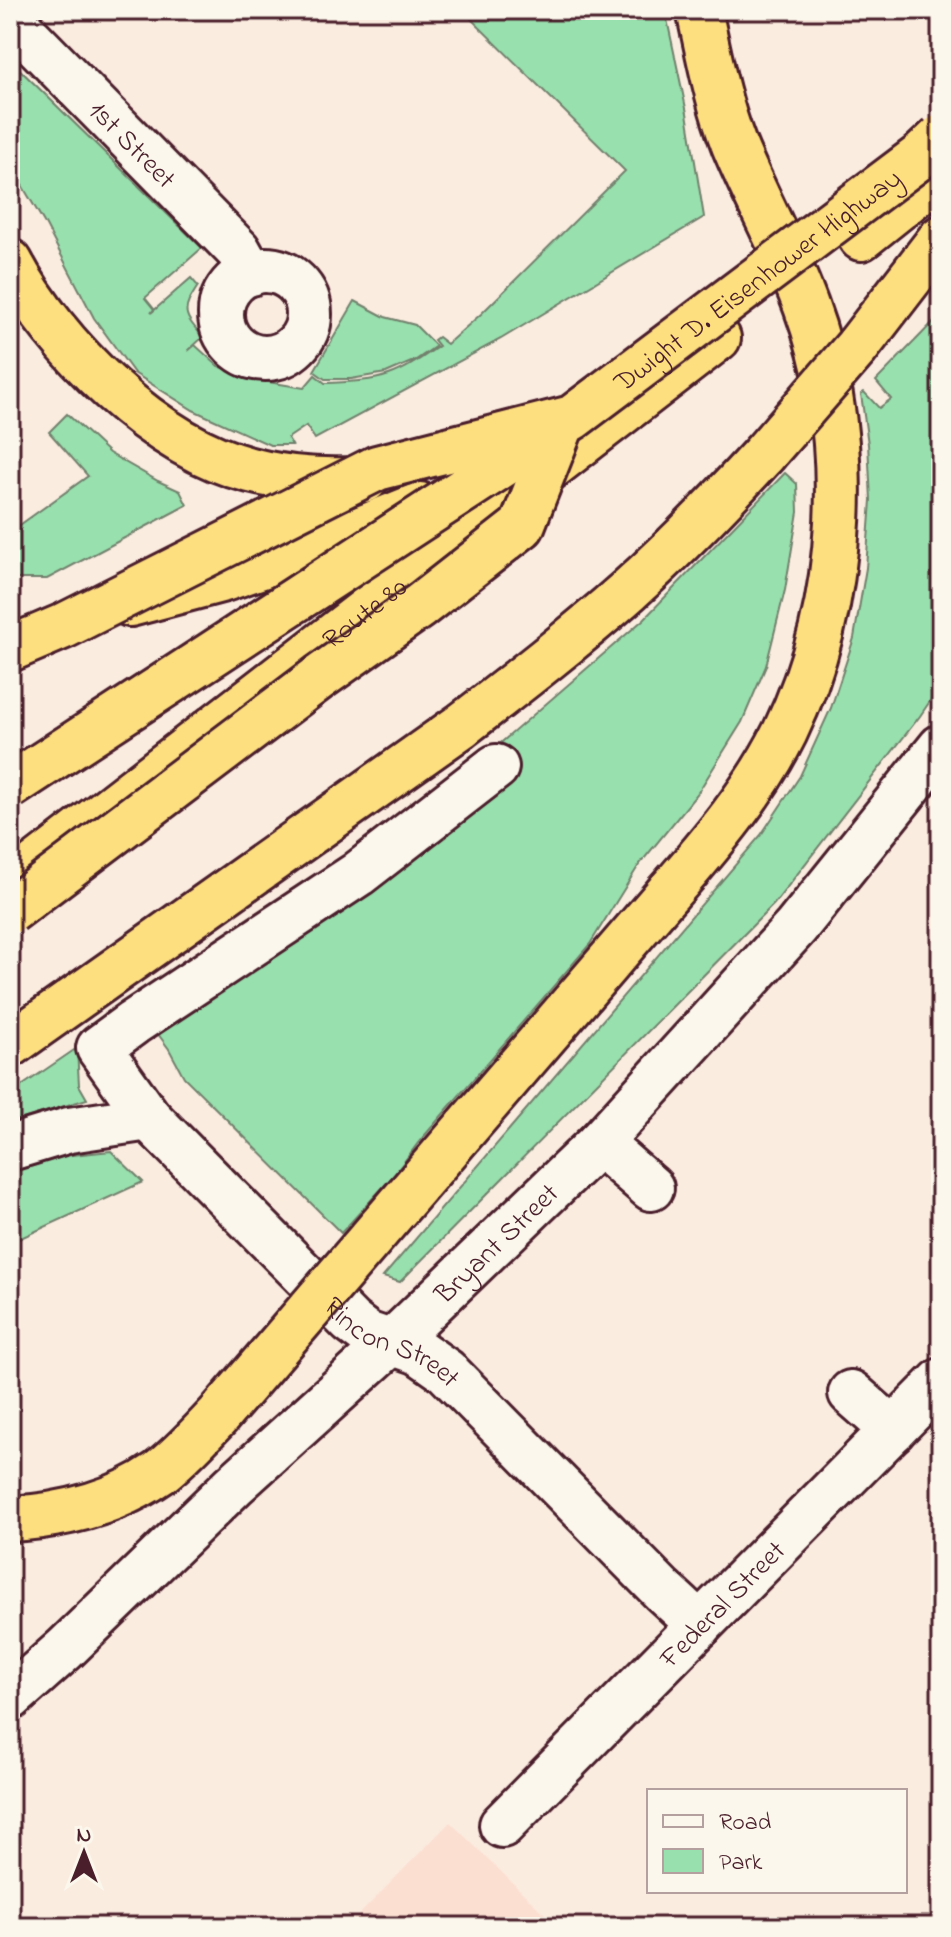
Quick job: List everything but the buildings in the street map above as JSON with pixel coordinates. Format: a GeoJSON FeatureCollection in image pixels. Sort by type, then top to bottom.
{"type":"FeatureCollection","features":[{"type":"Feature","properties":{"kind":"highway"},"geometry":{"type":"LineString","coordinates":[[10,1519],[75,1510],[117,1496],[157,1474],[190,1446],[706,849],[760,774],[791,719],[817,644],[833,560],[838,505],[833,407],[823,360],[806,306],[720,104],[699,10]]}},
{"type":"Feature","properties":{"kind":"highway","name":"Dwight D. Eisenhower Highway"},"geometry":{"type":"LineString","coordinates":[[566,423],[922,155],[941,137]]}},
{"type":"Feature","properties":{"kind":"highway","name":"Dwight D. Eisenhower Highway"},"geometry":{"type":"LineString","coordinates":[[718,338],[861,238],[941,174]]}},
{"type":"Feature","properties":{"kind":"highway"},"geometry":{"type":"LineString","coordinates":[[10,1045],[410,762],[526,676],[631,588],[764,454],[857,347],[941,238]]}},
{"type":"Feature","properties":{"kind":"highway"},"geometry":{"type":"LineString","coordinates":[[10,262],[48,319],[97,375],[166,431],[203,453],[248,470],[321,481],[368,480],[411,473],[505,443],[614,395],[718,338]]}},
{"type":"Feature","properties":{"kind":"highway"},"geometry":{"type":"LineString","coordinates":[[10,630],[136,603],[224,579],[410,511],[569,429],[648,384],[718,338]]}},
{"type":"Feature","properties":{"kind":"highway","name":"Route 80"},"geometry":{"type":"LineString","coordinates":[[11,890],[718,338]]}},
{"type":"Feature","properties":{"kind":"highway"},"geometry":{"type":"LineString","coordinates":[[10,649],[64,626],[377,468],[566,423]]}},
{"type":"Feature","properties":{"kind":"highway"},"geometry":{"type":"LineString","coordinates":[[11,890],[420,606],[522,526],[566,423]]}},
{"type":"Feature","properties":{"kind":"highway","name":"Route 80"},"geometry":{"type":"LineString","coordinates":[[10,786],[566,423]]}},
{"type":"Feature","properties":{"kind":"street","name":"1st Street"},"geometry":{"type":"LineString","coordinates":[[10,18],[224,235],[238,250],[251,273]]}},
{"type":"Feature","properties":{"kind":"street","name":"Bryant Street"},"geometry":{"type":"LineString","coordinates":[[10,1698],[256,1465],[391,1343],[599,1143],[796,927],[941,747]]}},
{"type":"Feature","properties":{"kind":"street","name":"Rincon Street"},"geometry":{"type":"LineString","coordinates":[[496,767],[358,874],[99,1048],[149,1118],[351,1322],[367,1334],[419,1352],[446,1371],[700,1625]]}},
{"type":"Feature","properties":{"kind":"street"},"geometry":{"type":"LineString","coordinates":[[10,1148],[69,1130],[149,1118]]}},
{"type":"Feature","properties":{"kind":"street"},"geometry":{"type":"LineString","coordinates":[[599,1143],[651,1188]]}},
{"type":"Feature","properties":{"kind":"street","name":"Federal Street"},"geometry":{"type":"LineString","coordinates":[[502,1825],[941,1381]]}},
{"type":"Feature","properties":{"kind":"street"},"geometry":{"type":"LineString","coordinates":[[851,1393],[893,1430]]}},
{"type":"Feature","properties":{"kind":"shaded area"},"geometry":{"type":"Polygon","coordinates":[[[450,1822],[558,1927],[347,1927],[450,1822]]]}},
{"type":"Feature","properties":{"kind":"green space"},"geometry":{"type":"Polygon","coordinates":[[[462,10],[665,10],[687,113],[704,217],[501,339],[315,439],[306,426],[288,438],[292,445],[270,445],[193,410],[134,373],[94,318],[10,165],[10,60],[202,248],[145,298],[154,309],[151,313],[191,278],[198,286],[187,307],[188,318],[203,337],[188,351],[195,345],[218,366],[256,380],[304,388],[315,375],[325,383],[389,375],[439,346],[434,340],[438,337],[447,344],[625,171],[462,10]]]}},
{"type":"Feature","properties":{"kind":"green space"},"geometry":{"type":"Polygon","coordinates":[[[355,301],[385,317],[415,325],[436,346],[416,360],[386,373],[351,379],[325,379],[314,371],[355,301]]]}},
{"type":"Feature","properties":{"kind":"green space"},"geometry":{"type":"Polygon","coordinates":[[[941,314],[941,685],[774,904],[400,1282],[383,1277],[761,835],[800,776],[831,708],[854,638],[866,568],[871,500],[861,394],[864,392],[879,408],[891,399],[876,381],[941,314]]]}},
{"type":"Feature","properties":{"kind":"green space"},"geometry":{"type":"Polygon","coordinates":[[[67,414],[109,453],[180,491],[187,505],[47,579],[10,579],[10,532],[88,476],[49,432],[67,414]]]}},
{"type":"Feature","properties":{"kind":"green space"},"geometry":{"type":"Polygon","coordinates":[[[785,473],[797,484],[798,512],[785,590],[766,666],[742,722],[697,794],[639,865],[590,944],[341,1233],[184,1077],[158,1034],[174,1010],[488,754],[644,619],[785,473]]]}},
{"type":"Feature","properties":{"kind":"green space"},"geometry":{"type":"Polygon","coordinates":[[[77,1048],[79,1085],[87,1099],[10,1123],[10,1094],[77,1048]]]}},
{"type":"Feature","properties":{"kind":"green space"},"geometry":{"type":"Polygon","coordinates":[[[111,1151],[143,1182],[10,1243],[10,1172],[53,1157],[111,1151]]]}}]}
